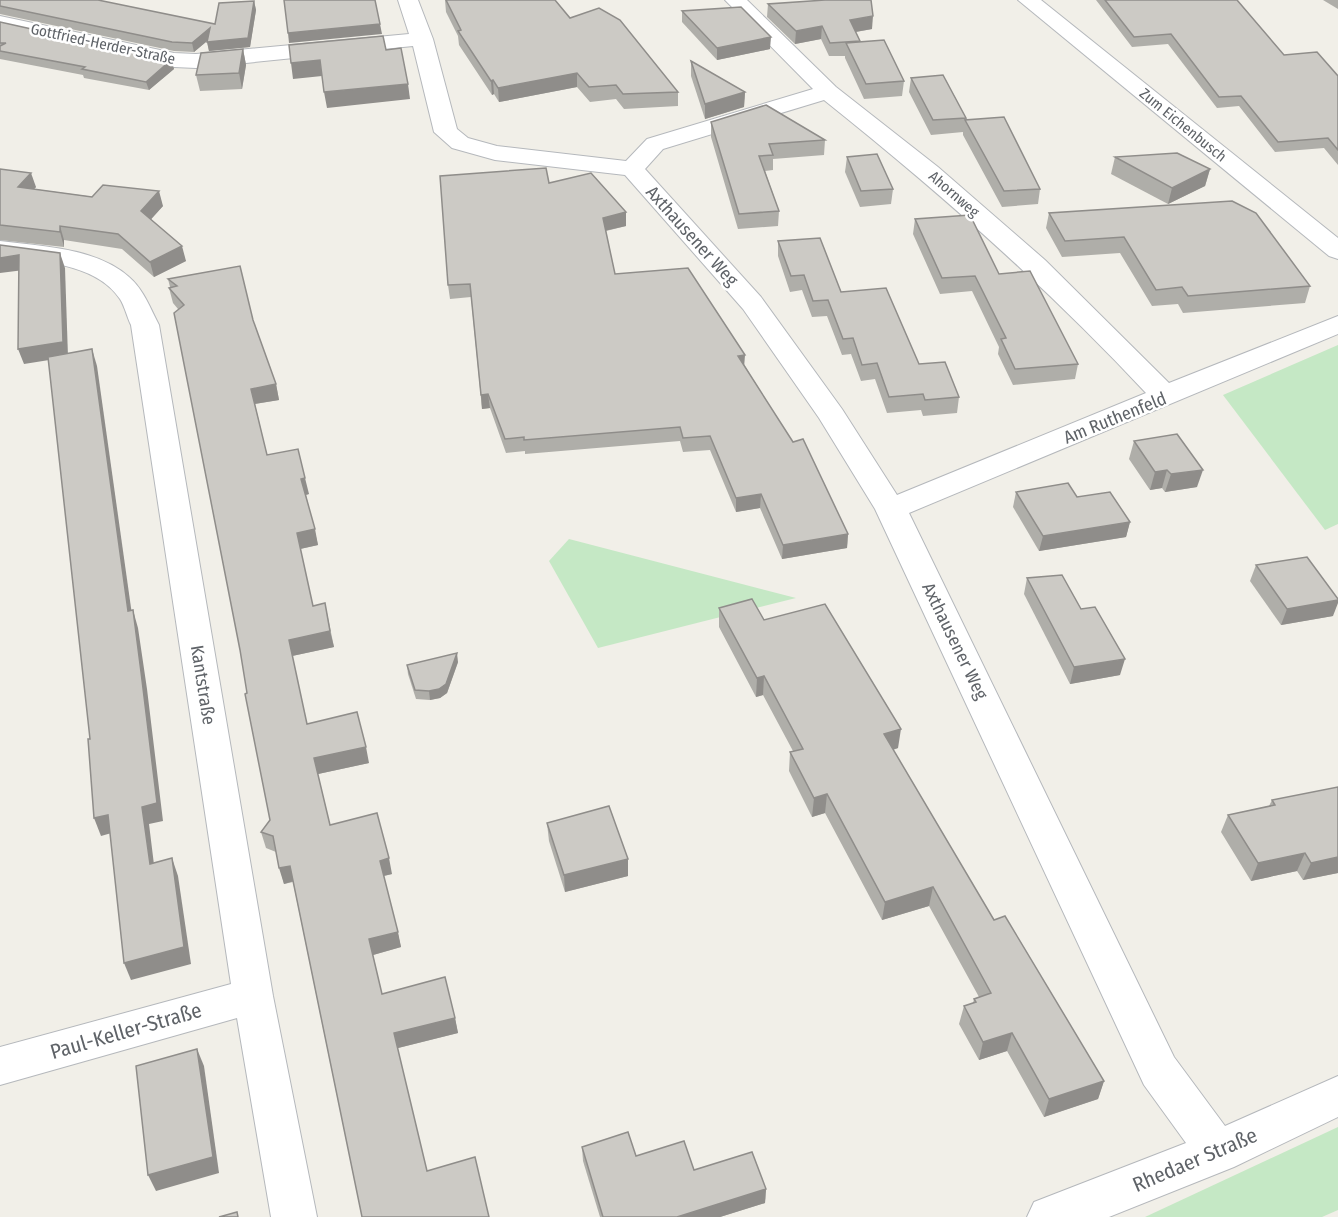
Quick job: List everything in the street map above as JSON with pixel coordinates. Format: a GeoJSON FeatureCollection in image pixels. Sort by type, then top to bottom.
{"type":"FeatureCollection","features":[{"type":"Feature","properties":{"kind":"street","name":"Axthausener Weg"},"geometry":{"type":"LineString","coordinates":[[408,0],[422,39],[446,132],[460,143],[495,153],[632,169],[752,303],[832,415],[891,509],[1159,1071],[1218,1152]]}},
{"type":"Feature","properties":{"kind":"street","name":"Ahornweg"},"geometry":{"type":"LineString","coordinates":[[735,0],[828,92],[929,172],[1036,266],[1109,337],[1166,397]]}},
{"type":"Feature","properties":{"kind":"street","name":"Zum Eichenbusch"},"geometry":{"type":"LineString","coordinates":[[1028,0],[1338,251]]}},
{"type":"Feature","properties":{"kind":"street","name":"Gottfried-Herder-Straße"},"geometry":{"type":"LineString","coordinates":[[0,22],[174,60],[196,61],[422,39]]}},
{"type":"Feature","properties":{"kind":"street","name":"Axthausener Weg"},"geometry":{"type":"LineString","coordinates":[[632,169],[655,144],[828,92]]}},
{"type":"Feature","properties":{"kind":"street","name":"Kantstraße"},"geometry":{"type":"LineString","coordinates":[[0,249],[80,263],[106,272],[130,294],[145,325],[253,996],[294,1217]]}},
{"type":"Feature","properties":{"kind":"street","name":"Am Ruthenfeld"},"geometry":{"type":"LineString","coordinates":[[891,509],[1338,324]]}},
{"type":"Feature","properties":{"kind":"street","name":"Paul-Keller-Straße"},"geometry":{"type":"LineString","coordinates":[[0,1066],[253,996]]}},
{"type":"Feature","properties":{"kind":"street","name":"Rhedaer Straße"},"geometry":{"type":"LineString","coordinates":[[1050,1217],[1096,1210],[1338,1096]]}},
{"type":"Feature","properties":{"kind":"green space"},"geometry":{"type":"Polygon","coordinates":[[[1338,345],[1338,524],[1325,530],[1223,395],[1338,345]]]}},
{"type":"Feature","properties":{"kind":"green space"},"geometry":{"type":"Polygon","coordinates":[[[569,539],[796,598],[598,648],[549,561],[569,539]]]}},
{"type":"Feature","properties":{"kind":"green space"},"geometry":{"type":"Polygon","coordinates":[[[1338,1127],[1338,1210],[1322,1217],[1145,1217],[1338,1127]]]}},
{"type":"Feature","properties":{"kind":"building"},"geometry":{"type":"Polygon","coordinates":[[[0,0],[98,0],[215,24],[219,3],[254,1],[248,38],[207,42],[210,28],[192,43],[172,42],[0,6],[0,0]]]}},
{"type":"Feature","properties":{"kind":"building"},"geometry":{"type":"Polygon","coordinates":[[[284,0],[375,0],[380,24],[288,33],[284,0]]]}},
{"type":"Feature","properties":{"kind":"building"},"geometry":{"type":"Polygon","coordinates":[[[446,0],[555,0],[570,18],[599,8],[620,20],[678,92],[623,94],[616,85],[589,87],[577,73],[498,88],[458,31],[461,30],[446,0]]]}},
{"type":"Feature","properties":{"kind":"building"},"geometry":{"type":"Polygon","coordinates":[[[871,0],[873,16],[850,20],[860,41],[830,43],[822,26],[796,31],[768,4],[871,0]]]}},
{"type":"Feature","properties":{"kind":"building"},"geometry":{"type":"Polygon","coordinates":[[[1105,0],[1237,0],[1284,55],[1317,52],[1338,76],[1338,150],[1328,138],[1278,142],[1241,96],[1219,97],[1171,34],[1134,37],[1105,0]]]}},
{"type":"Feature","properties":{"kind":"building"},"geometry":{"type":"Polygon","coordinates":[[[741,7],[771,37],[717,48],[682,11],[741,7]]]}},
{"type":"Feature","properties":{"kind":"building"},"geometry":{"type":"Polygon","coordinates":[[[0,22],[171,60],[146,82],[82,69],[85,67],[0,51],[0,46],[6,43],[0,43],[0,22]]]}},
{"type":"Feature","properties":{"kind":"building"},"geometry":{"type":"Polygon","coordinates":[[[383,36],[386,50],[401,48],[408,84],[324,92],[320,60],[291,63],[289,45],[383,36]]]}},
{"type":"Feature","properties":{"kind":"building"},"geometry":{"type":"Polygon","coordinates":[[[884,40],[904,81],[866,84],[846,43],[884,40]]]}},
{"type":"Feature","properties":{"kind":"building"},"geometry":{"type":"Polygon","coordinates":[[[243,49],[239,73],[196,75],[201,53],[243,49]]]}},
{"type":"Feature","properties":{"kind":"building"},"geometry":{"type":"Polygon","coordinates":[[[691,61],[745,92],[705,104],[691,61]]]}},
{"type":"Feature","properties":{"kind":"building"},"geometry":{"type":"Polygon","coordinates":[[[943,75],[966,118],[933,120],[911,78],[943,75]]]}},
{"type":"Feature","properties":{"kind":"building"},"geometry":{"type":"Polygon","coordinates":[[[766,105],[825,140],[769,144],[773,155],[759,156],[779,211],[739,214],[711,122],[766,105]]]}},
{"type":"Feature","properties":{"kind":"building"},"geometry":{"type":"Polygon","coordinates":[[[1004,117],[1040,189],[1004,191],[965,120],[1004,117]]]}},
{"type":"Feature","properties":{"kind":"building"},"geometry":{"type":"Polygon","coordinates":[[[1177,153],[1210,169],[1172,188],[1115,157],[1177,153]]]}},
{"type":"Feature","properties":{"kind":"building"},"geometry":{"type":"Polygon","coordinates":[[[877,154],[893,189],[861,191],[847,157],[877,154]]]}},
{"type":"Feature","properties":{"kind":"building"},"geometry":{"type":"Polygon","coordinates":[[[546,168],[549,183],[591,173],[626,212],[603,218],[615,274],[688,268],[745,355],[738,356],[793,442],[803,439],[848,534],[783,545],[761,494],[736,498],[710,436],[683,438],[680,427],[524,440],[524,437],[505,439],[488,394],[481,395],[470,284],[448,285],[440,176],[546,168]]]}},
{"type":"Feature","properties":{"kind":"building"},"geometry":{"type":"Polygon","coordinates":[[[0,169],[31,173],[18,187],[92,197],[103,185],[159,191],[141,211],[182,246],[150,262],[118,234],[60,226],[60,232],[0,225],[0,169]]]}},
{"type":"Feature","properties":{"kind":"building"},"geometry":{"type":"Polygon","coordinates":[[[1232,201],[1256,213],[1310,286],[1188,296],[1182,287],[1156,290],[1124,237],[1065,241],[1049,213],[1232,201]]]}},
{"type":"Feature","properties":{"kind":"building"},"geometry":{"type":"Polygon","coordinates":[[[970,215],[999,274],[1030,271],[1078,364],[1015,369],[1001,339],[1006,338],[975,276],[942,278],[915,219],[970,215]]]}},
{"type":"Feature","properties":{"kind":"building"},"geometry":{"type":"Polygon","coordinates":[[[820,238],[841,292],[886,288],[919,364],[945,362],[959,397],[925,400],[923,394],[889,397],[877,363],[862,365],[853,338],[843,339],[828,300],[813,301],[804,275],[791,276],[778,241],[820,238]]]}},
{"type":"Feature","properties":{"kind":"building"},"geometry":{"type":"Polygon","coordinates":[[[0,245],[60,253],[63,342],[18,349],[19,255],[0,258],[0,245]]]}},
{"type":"Feature","properties":{"kind":"building"},"geometry":{"type":"Polygon","coordinates":[[[240,266],[253,320],[276,384],[251,389],[267,455],[298,449],[305,478],[301,479],[315,529],[297,533],[313,606],[325,603],[330,631],[289,640],[307,724],[357,712],[366,747],[314,758],[330,825],[377,813],[389,858],[380,861],[398,932],[369,939],[382,994],[445,977],[455,1018],[394,1033],[427,1171],[475,1157],[489,1217],[362,1217],[290,866],[279,868],[273,836],[261,832],[270,820],[245,694],[247,693],[240,650],[174,313],[184,305],[169,288],[177,286],[168,279],[240,266]]]}},
{"type":"Feature","properties":{"kind":"building"},"geometry":{"type":"Polygon","coordinates":[[[92,349],[128,611],[133,610],[157,803],[142,807],[150,864],[172,858],[184,947],[124,963],[108,815],[94,818],[88,739],[90,739],[48,357],[92,349]]]}},
{"type":"Feature","properties":{"kind":"building"},"geometry":{"type":"Polygon","coordinates":[[[1177,434],[1203,470],[1171,474],[1167,470],[1155,472],[1134,441],[1177,434]]]}},
{"type":"Feature","properties":{"kind":"building"},"geometry":{"type":"Polygon","coordinates":[[[1068,483],[1077,497],[1110,492],[1130,522],[1043,536],[1016,492],[1068,483]]]}},
{"type":"Feature","properties":{"kind":"building"},"geometry":{"type":"Polygon","coordinates":[[[1307,557],[1338,600],[1287,609],[1256,565],[1307,557]]]}},
{"type":"Feature","properties":{"kind":"building"},"geometry":{"type":"Polygon","coordinates":[[[1062,575],[1081,609],[1095,607],[1125,659],[1074,667],[1027,578],[1062,575]]]}},
{"type":"Feature","properties":{"kind":"building"},"geometry":{"type":"Polygon","coordinates":[[[752,599],[764,620],[825,604],[901,729],[884,734],[994,920],[1005,916],[1104,1081],[1049,1099],[1012,1033],[983,1042],[964,1006],[976,1002],[974,999],[991,993],[933,887],[885,902],[827,794],[814,798],[790,752],[803,749],[764,676],[757,678],[719,608],[752,599]]]}},
{"type":"Feature","properties":{"kind":"building"},"geometry":{"type":"Polygon","coordinates":[[[457,653],[446,684],[439,689],[429,691],[415,690],[407,665],[457,653]]]}},
{"type":"Feature","properties":{"kind":"building"},"geometry":{"type":"Polygon","coordinates":[[[1338,787],[1338,857],[1311,863],[1305,853],[1258,863],[1228,815],[1275,805],[1272,800],[1338,787]]]}},
{"type":"Feature","properties":{"kind":"building"},"geometry":{"type":"Polygon","coordinates":[[[609,806],[628,859],[564,875],[547,823],[609,806]]]}},
{"type":"Feature","properties":{"kind":"building"},"geometry":{"type":"Polygon","coordinates":[[[197,1049],[213,1157],[148,1175],[136,1066],[197,1049]]]}},
{"type":"Feature","properties":{"kind":"building"},"geometry":{"type":"Polygon","coordinates":[[[628,1132],[636,1156],[684,1141],[694,1170],[752,1152],[766,1189],[677,1217],[603,1217],[582,1147],[628,1132]]]}},
{"type":"Feature","properties":{"kind":"building"},"geometry":{"type":"Polygon","coordinates":[[[237,1212],[238,1217],[219,1217],[237,1212]]]}}]}
